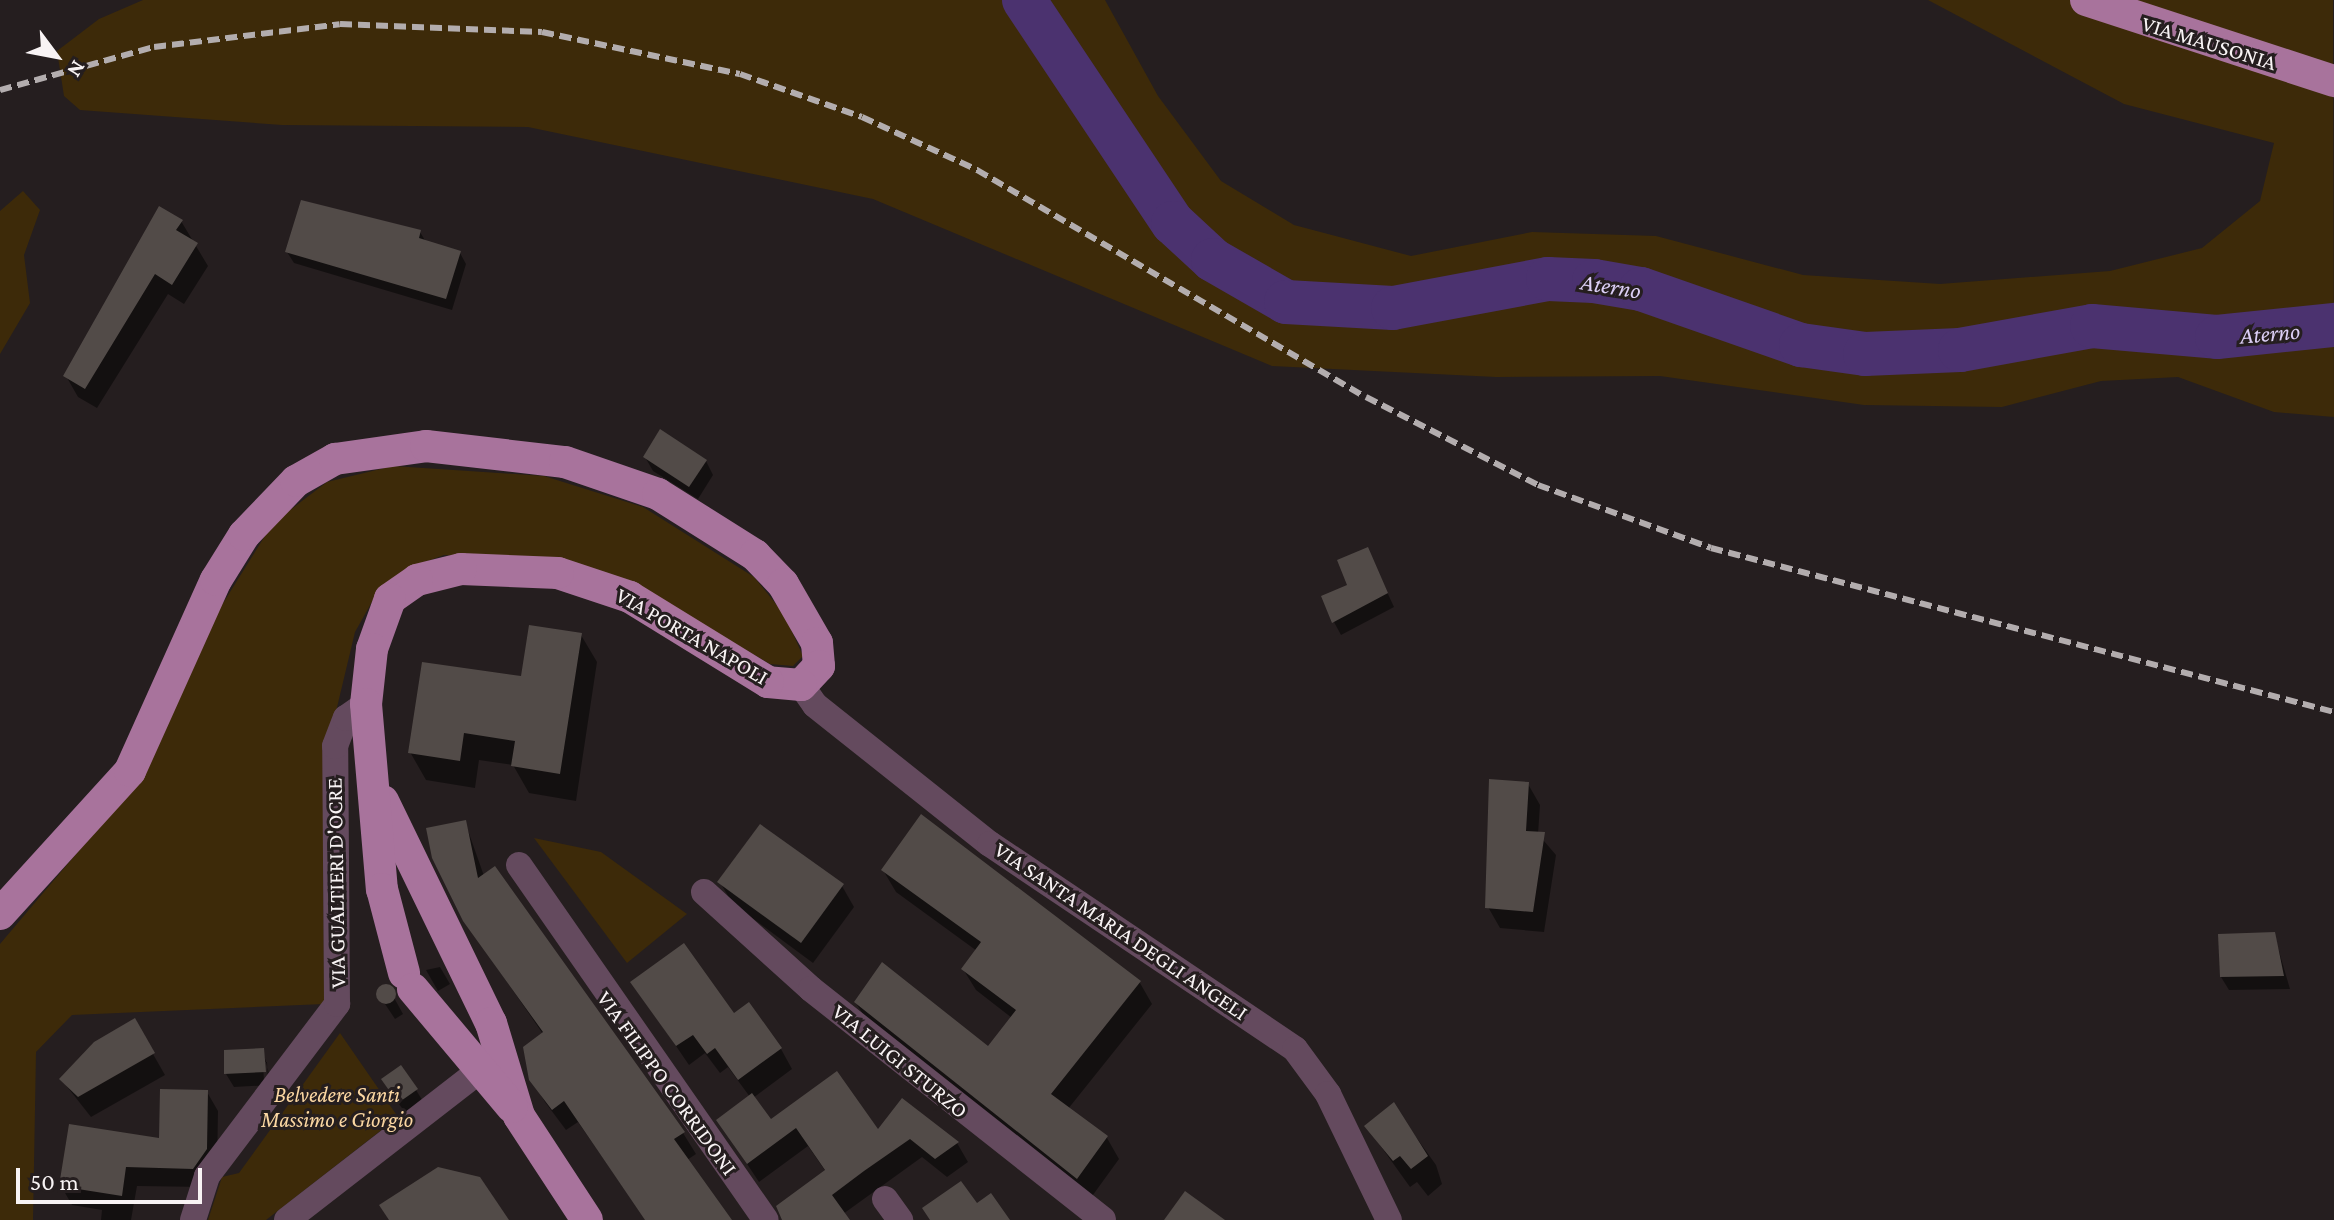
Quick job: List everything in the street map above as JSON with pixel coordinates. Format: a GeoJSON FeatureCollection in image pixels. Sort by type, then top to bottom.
{"type":"FeatureCollection","features":[{"type":"Feature","properties":{"kind":"main road","name":"VIA MAUSONIA"},"geometry":{"type":"LineString","coordinates":[[2086,0],[2334,81]]}},
{"type":"Feature","properties":{"kind":"main road","name":"VIA PORTA NAPOLI"},"geometry":{"type":"LineString","coordinates":[[0,914],[130,771],[216,580],[244,535],[296,481],[344,456],[426,446],[523,453],[626,481],[688,509],[755,555],[796,603],[820,655],[816,672],[801,685],[762,679],[607,587],[558,573],[484,567],[417,580],[390,599],[372,649],[366,704],[384,900],[409,981],[489,1064]]}},
{"type":"Feature","properties":{"kind":"main road","name":"VIA PORTA NAPOLI"},"geometry":{"type":"LineString","coordinates":[[370,756],[395,830],[489,1064]]}},
{"type":"Feature","properties":{"kind":"main road"},"geometry":{"type":"LineString","coordinates":[[489,1064],[587,1220]]}},
{"type":"Feature","properties":{"kind":"street","name":"VIA SANTA MARIA DEGLI ANGELI"},"geometry":{"type":"LineString","coordinates":[[801,685],[815,705],[990,844],[1295,1049],[1328,1094],[1389,1220]]}},
{"type":"Feature","properties":{"kind":"street","name":"VIA GUALTIERI D'OCRE"},"geometry":{"type":"LineString","coordinates":[[193,1220],[207,1176],[337,1004],[335,746],[346,718],[366,704]]}},
{"type":"Feature","properties":{"kind":"street","name":"VIA FILIPPO CORRIDONI"},"geometry":{"type":"LineString","coordinates":[[519,865],[766,1220]]}},
{"type":"Feature","properties":{"kind":"street","name":"VIA LUIGI STURZO"},"geometry":{"type":"LineString","coordinates":[[704,892],[869,1037],[1103,1220]]}},
{"type":"Feature","properties":{"kind":"street"},"geometry":{"type":"LineString","coordinates":[[287,1220],[489,1064]]}},
{"type":"Feature","properties":{"kind":"street"},"geometry":{"type":"LineString","coordinates":[[885,1199],[900,1220]]}},
{"type":"Feature","properties":{"kind":"green space"},"geometry":{"type":"Polygon","coordinates":[[[143,0],[1105,0],[1158,96],[1221,181],[1294,225],[1411,256],[1532,232],[1656,236],[1803,275],[1940,284],[2110,271],[2202,248],[2260,201],[2274,143],[2124,104],[1928,0],[2333,0],[2334,417],[2274,412],[2178,377],[2101,381],[2002,407],[1864,405],[1660,376],[1496,377],[1272,366],[873,199],[528,127],[282,125],[80,110],[64,96],[57,51],[99,19],[143,0]]]}},
{"type":"Feature","properties":{"kind":"green space"},"geometry":{"type":"Polygon","coordinates":[[[23,191],[40,210],[24,255],[30,303],[0,354],[0,211],[23,191]]]}},
{"type":"Feature","properties":{"kind":"green space"},"geometry":{"type":"Polygon","coordinates":[[[393,466],[544,476],[643,507],[754,577],[784,614],[803,656],[793,666],[770,664],[653,595],[557,561],[444,555],[406,569],[373,600],[355,632],[323,766],[324,1004],[72,1015],[36,1052],[33,1220],[0,1220],[0,944],[147,770],[212,621],[273,523],[327,482],[393,466]]]}},
{"type":"Feature","properties":{"kind":"green space"},"geometry":{"type":"Polygon","coordinates":[[[534,838],[601,852],[687,914],[627,963],[534,838]]]}},
{"type":"Feature","properties":{"kind":"green space","name":"Belvedere Santi Massimo e Giorgio"},"geometry":{"type":"Polygon","coordinates":[[[340,1033],[398,1117],[266,1220],[208,1220],[222,1177],[239,1173],[340,1033]]]}},
{"type":"Feature","properties":{"kind":"building"},"geometry":{"type":"Polygon","coordinates":[[[301,200],[421,230],[419,238],[461,251],[446,299],[285,252],[301,200]]]}},
{"type":"Feature","properties":{"kind":"building"},"geometry":{"type":"Polygon","coordinates":[[[159,206],[183,220],[176,230],[198,243],[172,285],[155,274],[85,389],[63,376],[159,206]]]}},
{"type":"Feature","properties":{"kind":"building"},"geometry":{"type":"Polygon","coordinates":[[[660,429],[707,460],[689,487],[643,457],[660,429]]]}},
{"type":"Feature","properties":{"kind":"building"},"geometry":{"type":"Polygon","coordinates":[[[1368,547],[1388,593],[1332,623],[1321,596],[1347,585],[1337,560],[1368,547]]]}},
{"type":"Feature","properties":{"kind":"building"},"geometry":{"type":"Polygon","coordinates":[[[529,625],[582,633],[560,774],[511,766],[515,741],[464,733],[460,761],[408,753],[422,662],[521,676],[529,625]]]}},
{"type":"Feature","properties":{"kind":"building"},"geometry":{"type":"Polygon","coordinates":[[[1489,779],[1529,782],[1526,831],[1545,832],[1533,912],[1485,908],[1489,779]]]}},
{"type":"Feature","properties":{"kind":"building"},"geometry":{"type":"Polygon","coordinates":[[[921,814],[1141,981],[1051,1094],[1108,1136],[1077,1179],[854,1002],[882,962],[988,1046],[1016,1010],[961,969],[981,942],[881,870],[921,814]]]}},
{"type":"Feature","properties":{"kind":"building"},"geometry":{"type":"Polygon","coordinates":[[[466,820],[478,878],[495,866],[685,1132],[674,1139],[732,1220],[645,1220],[564,1101],[552,1110],[529,1080],[523,1047],[543,1032],[463,921],[432,858],[426,828],[466,820]]]}},
{"type":"Feature","properties":{"kind":"building"},"geometry":{"type":"Polygon","coordinates":[[[760,824],[844,884],[801,943],[717,882],[760,824]]]}},
{"type":"Feature","properties":{"kind":"building"},"geometry":{"type":"Polygon","coordinates":[[[2275,932],[2284,976],[2220,977],[2218,934],[2275,932]]]}},
{"type":"Feature","properties":{"kind":"building"},"geometry":{"type":"Polygon","coordinates":[[[684,943],[734,1013],[749,1002],[782,1048],[738,1080],[715,1048],[707,1054],[693,1035],[676,1046],[630,982],[684,943]]]}},
{"type":"Feature","properties":{"kind":"building"},"geometry":{"type":"Polygon","coordinates":[[[386,984],[393,987],[396,994],[393,1001],[386,1004],[379,1001],[376,994],[379,987],[386,984]]]}},
{"type":"Feature","properties":{"kind":"building"},"geometry":{"type":"Polygon","coordinates":[[[135,1018],[155,1053],[78,1097],[59,1079],[94,1042],[135,1018]]]}},
{"type":"Feature","properties":{"kind":"building"},"geometry":{"type":"Polygon","coordinates":[[[264,1048],[266,1072],[224,1074],[224,1050],[264,1048]]]}},
{"type":"Feature","properties":{"kind":"building"},"geometry":{"type":"Polygon","coordinates":[[[401,1065],[418,1089],[398,1103],[381,1079],[401,1065]]]}},
{"type":"Feature","properties":{"kind":"building"},"geometry":{"type":"Polygon","coordinates":[[[837,1071],[878,1129],[902,1098],[959,1142],[935,1159],[910,1139],[864,1171],[832,1195],[850,1220],[782,1220],[776,1206],[825,1170],[796,1128],[747,1164],[716,1120],[752,1093],[771,1119],[837,1071]]]}},
{"type":"Feature","properties":{"kind":"building"},"geometry":{"type":"Polygon","coordinates":[[[160,1089],[208,1090],[207,1149],[193,1169],[126,1167],[122,1196],[59,1186],[69,1124],[159,1138],[160,1089]]]}},
{"type":"Feature","properties":{"kind":"building"},"geometry":{"type":"Polygon","coordinates":[[[1394,1102],[1428,1156],[1411,1169],[1400,1156],[1393,1161],[1364,1126],[1394,1102]]]}},
{"type":"Feature","properties":{"kind":"building"},"geometry":{"type":"Polygon","coordinates":[[[438,1167],[480,1177],[509,1220],[389,1220],[379,1205],[438,1167]]]}},
{"type":"Feature","properties":{"kind":"building"},"geometry":{"type":"Polygon","coordinates":[[[961,1181],[977,1203],[991,1193],[1010,1220],[930,1220],[922,1208],[961,1181]]]}},
{"type":"Feature","properties":{"kind":"building"},"geometry":{"type":"Polygon","coordinates":[[[1185,1191],[1225,1220],[1164,1220],[1185,1191]]]}},
{"type":"Feature","properties":{"kind":"waterway","name":"Aterno"},"geometry":{"type":"LineString","coordinates":[[1024,0],[1173,223],[1213,260],[1286,302],[1393,308],[1548,279],[1594,281],[1641,289],[1801,345],[1865,354],[1960,350],[2092,326],[2217,337],[2334,325]]}},
{"type":"Feature","properties":{"kind":"railway"},"geometry":{"type":"LineString","coordinates":[[0,90],[154,47],[340,24],[542,32],[740,74],[862,117],[977,170],[1366,397],[1538,485],[1711,548],[2334,712]]}}]}
